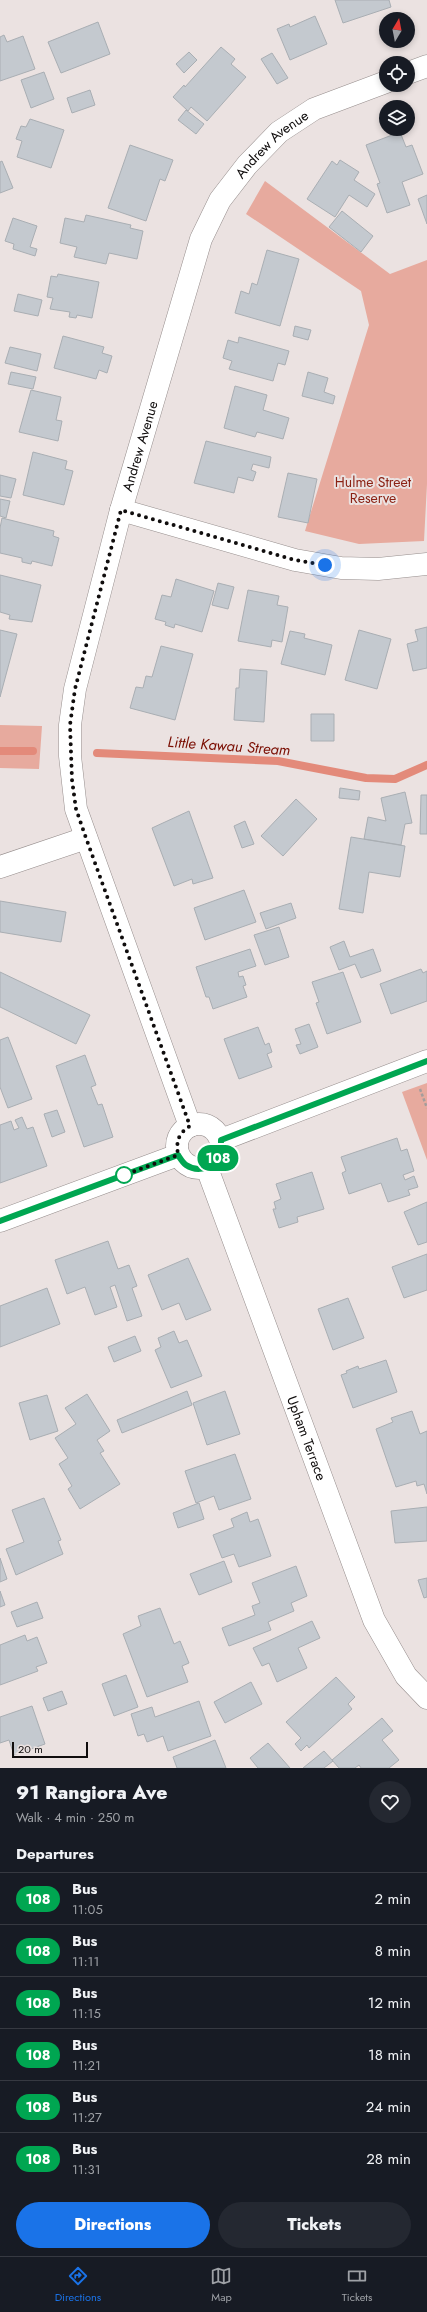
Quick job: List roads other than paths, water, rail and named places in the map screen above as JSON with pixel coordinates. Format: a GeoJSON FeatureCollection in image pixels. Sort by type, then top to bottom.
{"type":"FeatureCollection","features":[{"type":"Feature","properties":{"kind":"street"},"geometry":{"type":"LineString","coordinates":[[415,70],[427,66]]}},
{"type":"Feature","properties":{"kind":"street","name":"Andrew Avenue"},"geometry":{"type":"LineString","coordinates":[[190,1126],[76,809],[72,780],[70,725],[75,689],[121,510],[201,240],[220,200],[247,165],[279,132],[314,109],[379,85]]}},
{"type":"Feature","properties":{"kind":"street"},"geometry":{"type":"LineString","coordinates":[[121,510],[295,560],[333,566],[378,569],[427,564]]}},
{"type":"Feature","properties":{"kind":"street"},"geometry":{"type":"LineString","coordinates":[[0,867],[86,838]]}},
{"type":"Feature","properties":{"kind":"street"},"geometry":{"type":"LineString","coordinates":[[221,1140],[427,1061]]}},
{"type":"Feature","properties":{"kind":"street"},"geometry":{"type":"LineString","coordinates":[[201,1124],[209,1126],[216,1131],[221,1140],[220,1154],[215,1162],[207,1168],[196,1170],[185,1165],[178,1155],[176,1142],[182,1132],[190,1126],[201,1124]]}},
{"type":"Feature","properties":{"kind":"street"},"geometry":{"type":"LineString","coordinates":[[0,1221],[178,1155]]}},
{"type":"Feature","properties":{"kind":"street","name":"Upham Terrace"},"geometry":{"type":"LineString","coordinates":[[207,1168],[374,1620],[406,1676],[427,1698]]}},
{"type":"Feature","properties":{"kind":"waterway","name":"Little Kawau Stream"},"geometry":{"type":"LineString","coordinates":[[0,751],[33,751]]}},
{"type":"Feature","properties":{"kind":"waterway","name":"Little Kawau Stream"},"geometry":{"type":"LineString","coordinates":[[97,753],[278,761],[366,778],[395,779],[427,765]]}},
{"type":"Feature","properties":{"kind":"park label","name":"Hulme Street Reserve"},"geometry":{"type":"Point","coordinates":[373,490]}}]}
